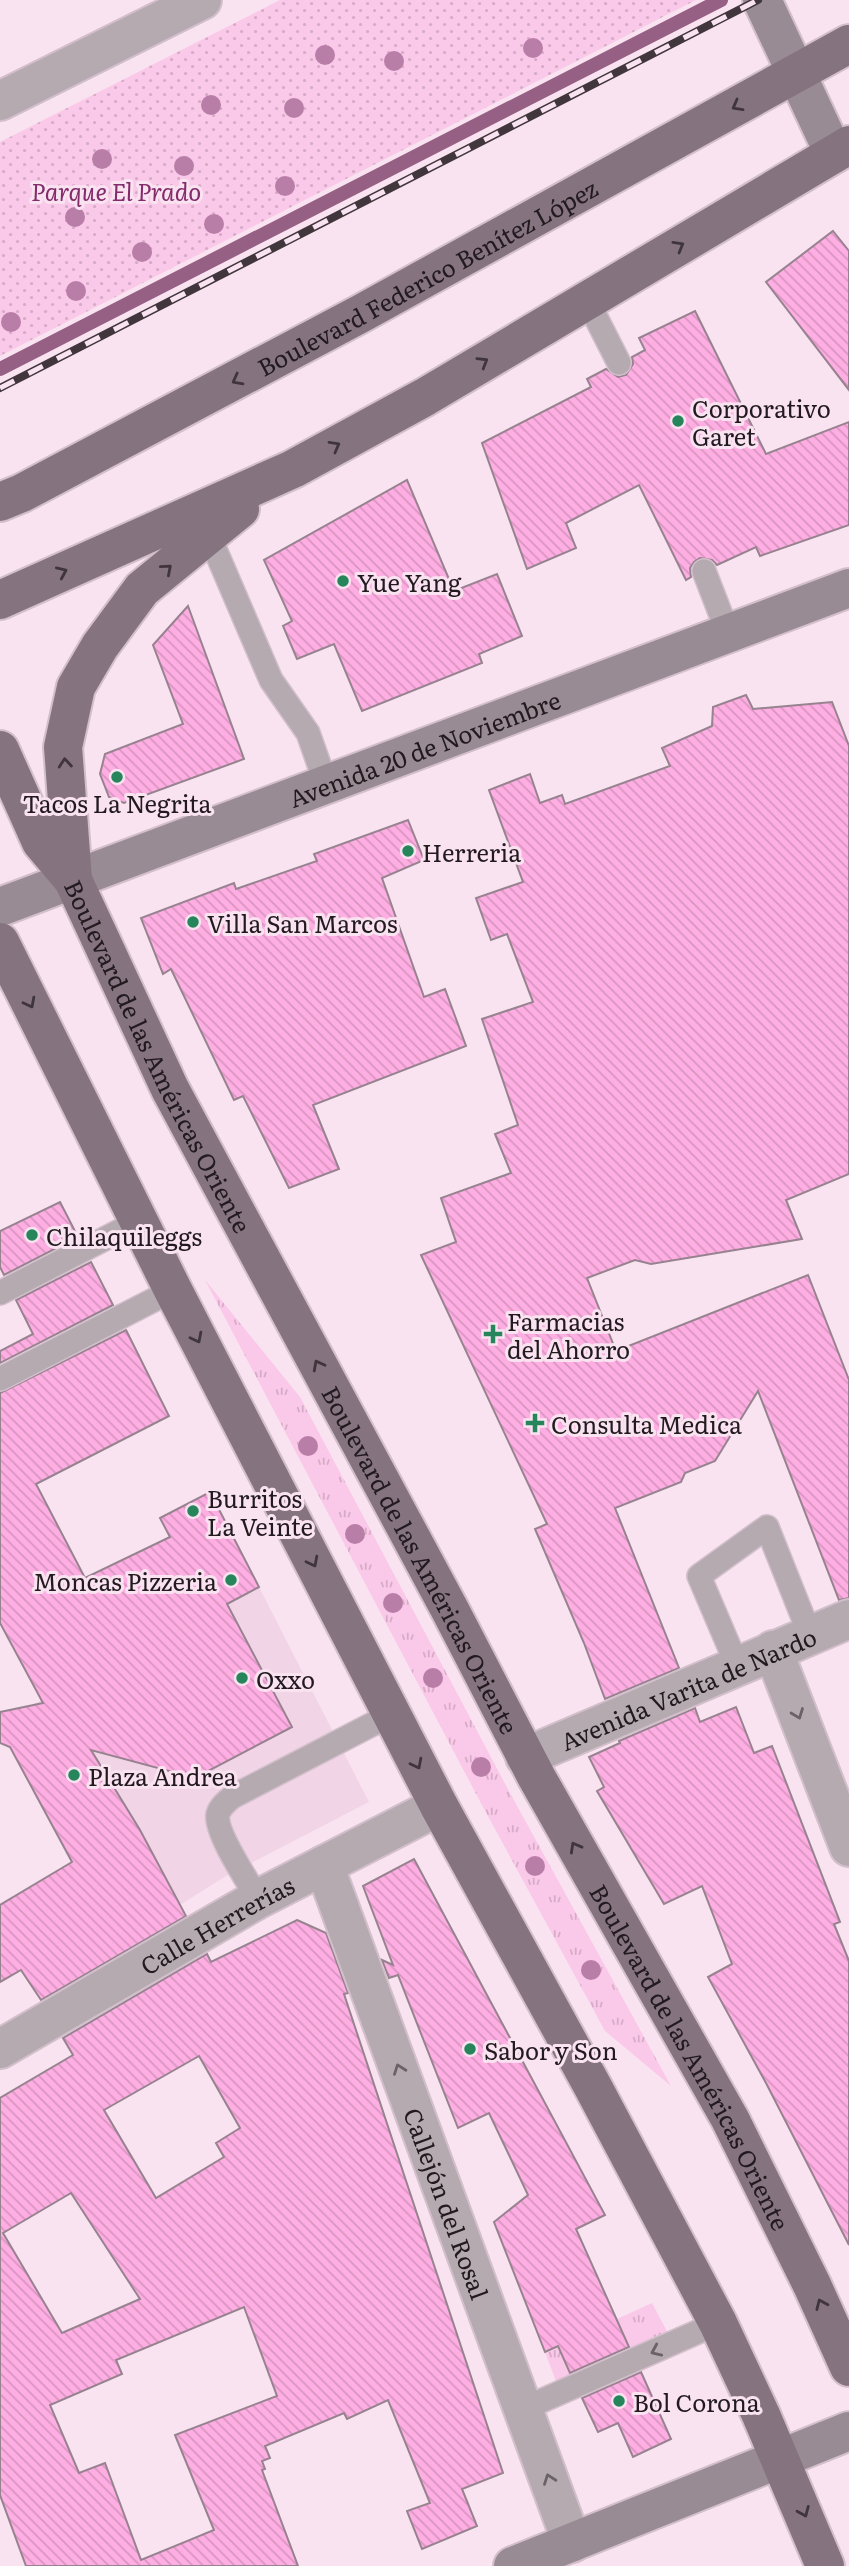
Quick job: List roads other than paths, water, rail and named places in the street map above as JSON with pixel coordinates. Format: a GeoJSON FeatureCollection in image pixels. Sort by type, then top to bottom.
{"type":"FeatureCollection","features":[{"type":"Feature","properties":{"kind":"main road"},"geometry":{"type":"LineString","coordinates":[[0,600],[293,469],[425,397],[842,149],[797,74],[762,0]]}},
{"type":"Feature","properties":{"kind":"main road","name":"Boulevard Federico Benítez López"},"geometry":{"type":"LineString","coordinates":[[7,501],[362,313],[849,44]]}},
{"type":"Feature","properties":{"kind":"main road"},"geometry":{"type":"LineString","coordinates":[[73,880],[63,747],[76,687],[100,646],[142,589],[208,533],[293,469]]}},
{"type":"Feature","properties":{"kind":"main road","name":"Avenida 20 de Noviembre"},"geometry":{"type":"LineString","coordinates":[[0,907],[849,587]]}},
{"type":"Feature","properties":{"kind":"main road","name":"Boulevard de las Américas Oriente"},"geometry":{"type":"LineString","coordinates":[[0,750],[41,842],[73,880],[170,1089],[450,1610],[525,1757],[730,2119],[812,2285],[849,2367]]}},
{"type":"Feature","properties":{"kind":"main road"},"geometry":{"type":"LineString","coordinates":[[0,942],[173,1290],[439,1806],[718,2323],[780,2458],[825,2566]]}},
{"type":"Feature","properties":{"kind":"main road"},"geometry":{"type":"LineString","coordinates":[[513,2566],[849,2431]]}},
{"type":"Feature","properties":{"kind":"street"},"geometry":{"type":"LineString","coordinates":[[0,101],[191,3]]}},
{"type":"Feature","properties":{"kind":"street","name":"Avenida Varita de Nardo"},"geometry":{"type":"LineString","coordinates":[[525,1757],[849,1619]]}},
{"type":"Feature","properties":{"kind":"street"},"geometry":{"type":"LineString","coordinates":[[773,1650],[849,1847]]}},
{"type":"Feature","properties":{"kind":"street","name":"Calle Herrerías"},"geometry":{"type":"LineString","coordinates":[[0,2049],[258,1899],[439,1806]]}},
{"type":"Feature","properties":{"kind":"street","name":"Callejón del Rosal"},"geometry":{"type":"LineString","coordinates":[[324,1865],[572,2543]]}},
{"type":"Feature","properties":{"kind":"lane"},"geometry":{"type":"LineString","coordinates":[[587,299],[619,363]]}},
{"type":"Feature","properties":{"kind":"lane"},"geometry":{"type":"LineString","coordinates":[[208,533],[271,680],[308,733],[326,784]]}},
{"type":"Feature","properties":{"kind":"lane"},"geometry":{"type":"LineString","coordinates":[[704,571],[729,632]]}},
{"type":"Feature","properties":{"kind":"lane"},"geometry":{"type":"LineString","coordinates":[[0,1293],[139,1221]]}},
{"type":"Feature","properties":{"kind":"lane"},"geometry":{"type":"LineString","coordinates":[[0,1379],[173,1290]]}},
{"type":"Feature","properties":{"kind":"lane"},"geometry":{"type":"LineString","coordinates":[[737,1665],[699,1576],[767,1527],[810,1635]]}},
{"type":"Feature","properties":{"kind":"lane"},"geometry":{"type":"LineString","coordinates":[[258,1899],[221,1831],[217,1817],[221,1807],[232,1797],[392,1714]]}},
{"type":"Feature","properties":{"kind":"lane"},"geometry":{"type":"LineString","coordinates":[[523,2409],[718,2323]]}},
{"type":"Feature","properties":{"kind":"waterway"},"geometry":{"type":"LineString","coordinates":[[0,369],[721,0]]}},
{"type":"Feature","properties":{"kind":"railway"},"geometry":{"type":"LineString","coordinates":[[0,388],[758,0]]}},
{"type":"Feature","properties":{"kind":"place","name":"Corporativo Garet"},"geometry":{"type":"Point","coordinates":[678,421]}},
{"type":"Feature","properties":{"kind":"place","name":"Yue Yang"},"geometry":{"type":"Point","coordinates":[343,581]}},
{"type":"Feature","properties":{"kind":"place","name":"Tacos La Negrita"},"geometry":{"type":"Point","coordinates":[117,777]}},
{"type":"Feature","properties":{"kind":"place","name":"Herreria"},"geometry":{"type":"Point","coordinates":[408,851]}},
{"type":"Feature","properties":{"kind":"place","name":"Villa San Marcos"},"geometry":{"type":"Point","coordinates":[193,922]}},
{"type":"Feature","properties":{"kind":"place","name":"Chilaquileggs"},"geometry":{"type":"Point","coordinates":[32,1235]}},
{"type":"Feature","properties":{"kind":"place","name":"Farmacias del Ahorro"},"geometry":{"type":"Point","coordinates":[493,1334]}},
{"type":"Feature","properties":{"kind":"place","name":"Consulta Medica"},"geometry":{"type":"Point","coordinates":[535,1423]}},
{"type":"Feature","properties":{"kind":"place","name":"Burritos La Veinte"},"geometry":{"type":"Point","coordinates":[193,1511]}},
{"type":"Feature","properties":{"kind":"place","name":"Moncas Pizzeria"},"geometry":{"type":"Point","coordinates":[231,1580]}},
{"type":"Feature","properties":{"kind":"place","name":"Oxxo"},"geometry":{"type":"Point","coordinates":[242,1678]}},
{"type":"Feature","properties":{"kind":"place","name":"Plaza Andrea"},"geometry":{"type":"Point","coordinates":[74,1775]}},
{"type":"Feature","properties":{"kind":"place","name":"Sabor y Son"},"geometry":{"type":"Point","coordinates":[470,2049]}},
{"type":"Feature","properties":{"kind":"place","name":"Bol Corona"},"geometry":{"type":"Point","coordinates":[619,2401]}},
{"type":"Feature","properties":{"kind":"park label","name":"Parque El Prado"},"geometry":{"type":"Point","coordinates":[116,190]}}]}
